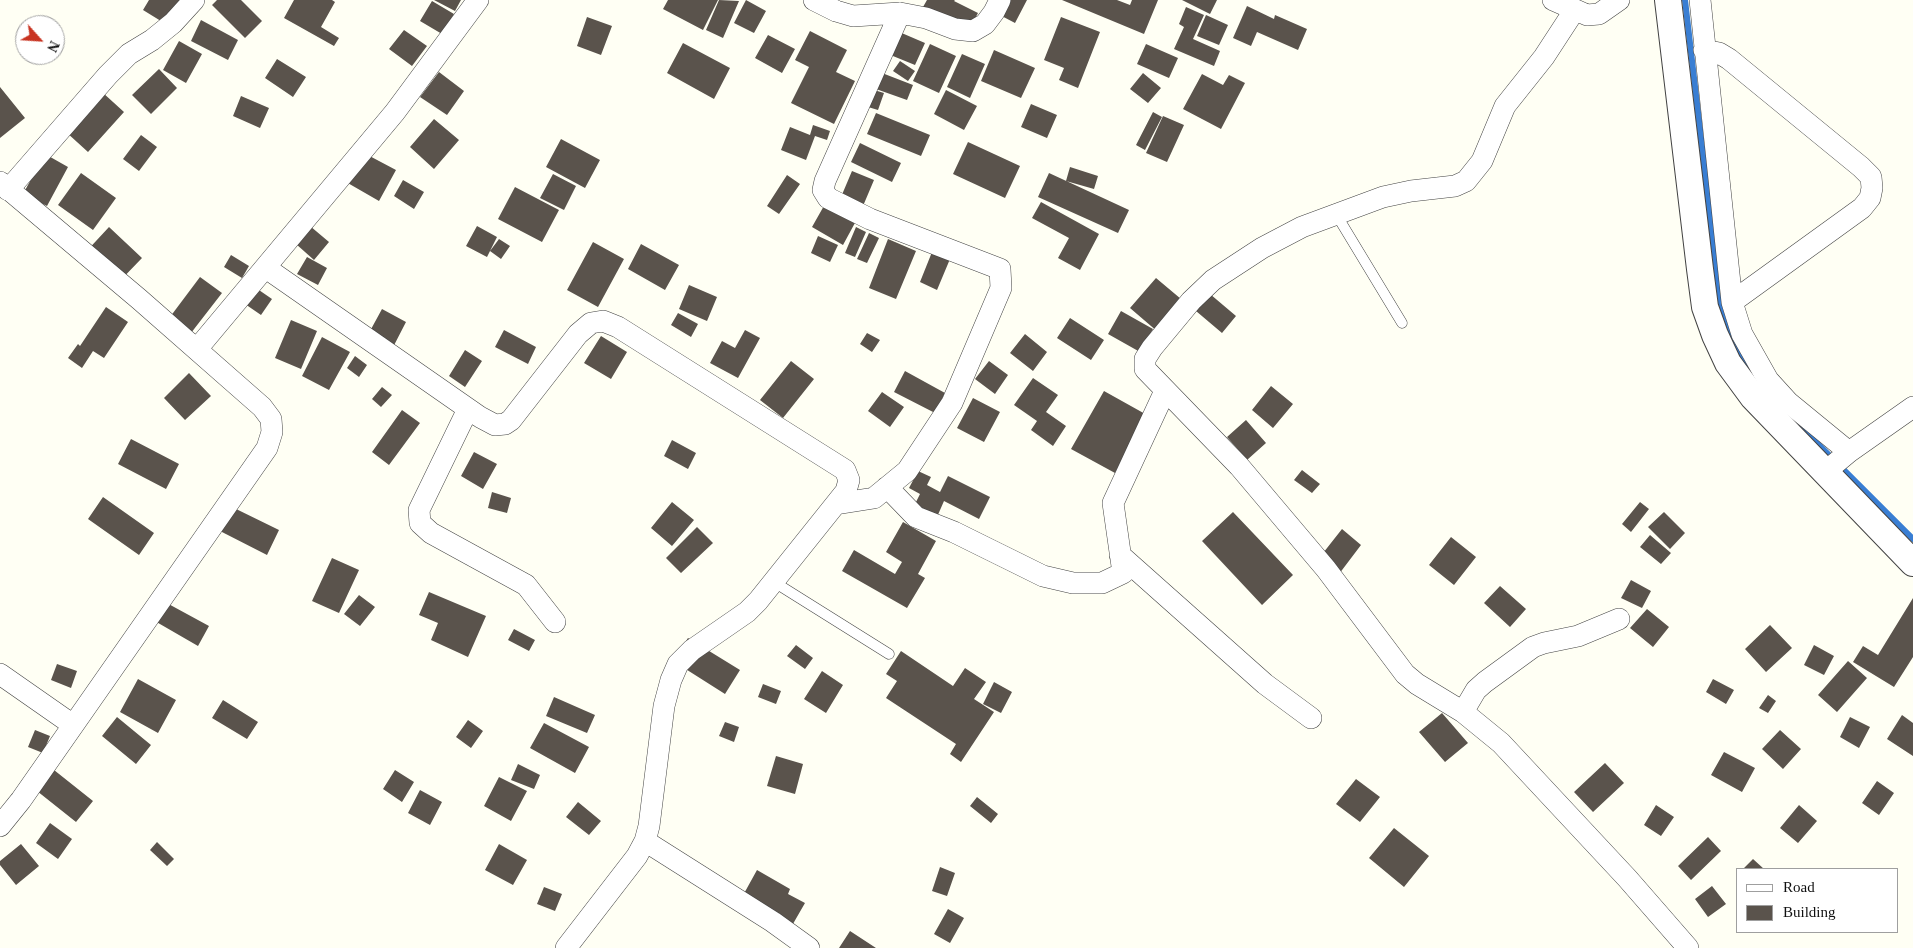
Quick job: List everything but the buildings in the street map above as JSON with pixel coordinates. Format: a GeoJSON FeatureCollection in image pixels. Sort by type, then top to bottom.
{"type":"FeatureCollection","features":[{"type":"Feature","properties":{"kind":"street"},"geometry":{"type":"LineString","coordinates":[[0,826],[21,800],[267,448],[272,432],[271,419],[262,407],[139,299],[4,186],[129,54],[152,40],[173,23],[194,0]]}},
{"type":"Feature","properties":{"kind":"street"},"geometry":{"type":"LineString","coordinates":[[197,350],[394,112],[478,0]]}},
{"type":"Feature","properties":{"kind":"street"},"geometry":{"type":"LineString","coordinates":[[814,0],[836,11],[853,16],[900,13],[926,18],[955,29],[973,31],[985,24],[1000,0]]}},
{"type":"Feature","properties":{"kind":"street"},"geometry":{"type":"LineString","coordinates":[[1553,0],[1574,11],[1587,15],[1599,14],[1619,0]]}},
{"type":"Feature","properties":{"kind":"street"},"geometry":{"type":"LineString","coordinates":[[1668,0],[1705,306],[1715,335],[1728,363],[1753,397],[1837,462]]}},
{"type":"Feature","properties":{"kind":"street"},"geometry":{"type":"LineString","coordinates":[[1700,0],[1732,302],[1742,334],[1768,380],[1837,462],[1913,563]]}},
{"type":"Feature","properties":{"kind":"street"},"geometry":{"type":"LineString","coordinates":[[1574,11],[1544,57],[1505,106],[1482,161],[1466,180],[1455,186],[1411,191],[1382,197],[1302,227],[1262,248],[1213,280],[1191,301],[1145,358],[1145,369],[1246,474],[1326,569],[1405,674],[1417,684],[1463,712],[1501,743],[1627,878],[1688,948]]}},
{"type":"Feature","properties":{"kind":"street"},"geometry":{"type":"LineString","coordinates":[[836,504],[874,498],[906,471],[952,403],[1001,288],[1000,269],[870,219],[828,198],[823,190],[825,181],[900,13]]}},
{"type":"Feature","properties":{"kind":"street"},"geometry":{"type":"LineString","coordinates":[[1704,50],[1719,53],[1729,59],[1871,177],[1872,188],[1870,198],[1862,208],[1732,302]]}},
{"type":"Feature","properties":{"kind":"street"},"geometry":{"type":"LineString","coordinates":[[266,268],[468,409],[495,425],[505,424],[512,420],[578,334],[591,323],[603,321],[618,327],[846,470],[849,480],[846,491],[758,601],[747,612],[692,650],[678,664],[670,680],[664,706],[650,826],[645,841],[637,856],[566,948]]}},
{"type":"Feature","properties":{"kind":"street"},"geometry":{"type":"LineString","coordinates":[[887,487],[916,517],[954,532],[1043,576],[1073,583],[1102,583],[1123,573],[1114,503],[1165,391]]}},
{"type":"Feature","properties":{"kind":"street"},"geometry":{"type":"LineString","coordinates":[[1837,462],[1913,407]]}},
{"type":"Feature","properties":{"kind":"street"},"geometry":{"type":"LineString","coordinates":[[468,409],[418,510],[420,523],[431,533],[526,585],[556,622]]}},
{"type":"Feature","properties":{"kind":"street"},"geometry":{"type":"LineString","coordinates":[[1120,555],[1265,684],[1311,718]]}},
{"type":"Feature","properties":{"kind":"street"},"geometry":{"type":"LineString","coordinates":[[1463,712],[1476,690],[1533,647],[1578,636],[1619,619]]}},
{"type":"Feature","properties":{"kind":"street"},"geometry":{"type":"LineString","coordinates":[[0,674],[73,725]]}},
{"type":"Feature","properties":{"kind":"street"},"geometry":{"type":"LineString","coordinates":[[645,841],[773,922],[809,948]]}},
{"type":"Feature","properties":{"kind":"lane"},"geometry":{"type":"LineString","coordinates":[[1336,214],[1402,323]]}},
{"type":"Feature","properties":{"kind":"lane"},"geometry":{"type":"LineString","coordinates":[[774,582],[889,654]]}},
{"type":"Feature","properties":{"kind":"waterway"},"geometry":{"type":"LineString","coordinates":[[1685,0],[1723,319],[1742,358],[1753,372]]}},
{"type":"Feature","properties":{"kind":"waterway"},"geometry":{"type":"LineString","coordinates":[[1792,418],[1913,539]]}}]}
